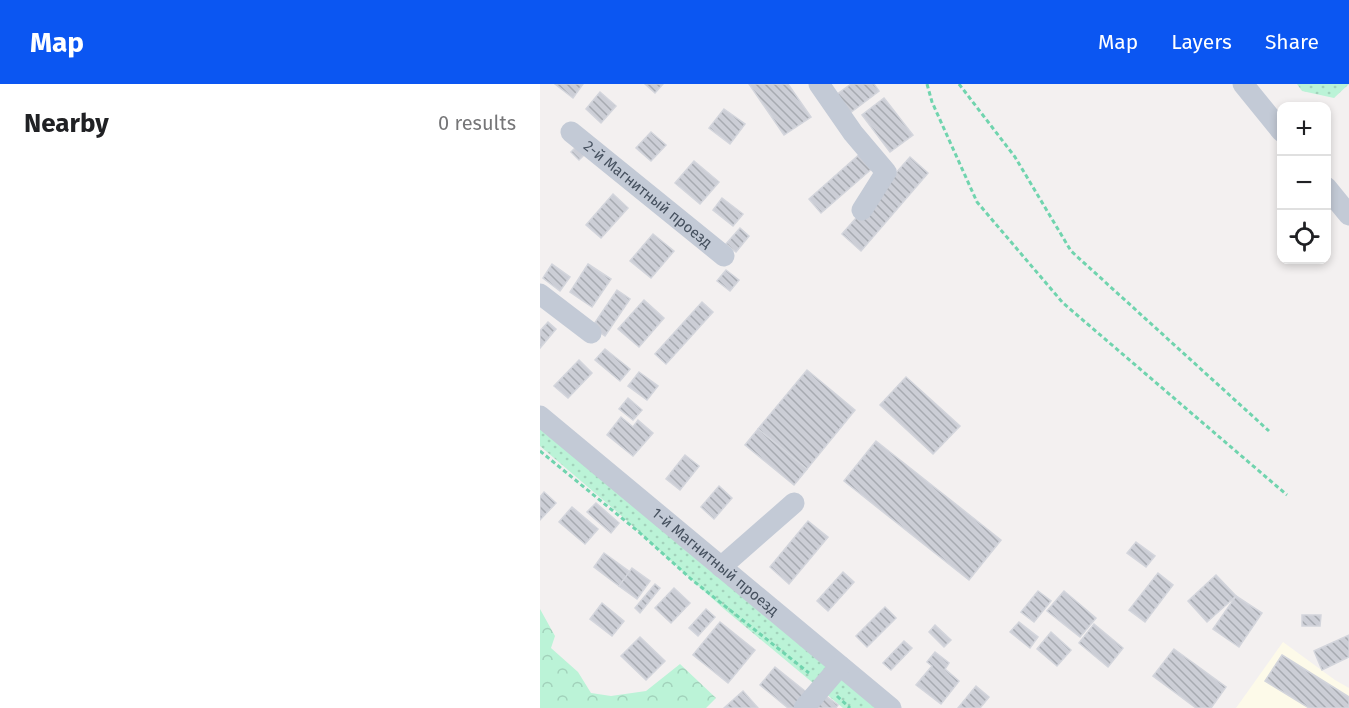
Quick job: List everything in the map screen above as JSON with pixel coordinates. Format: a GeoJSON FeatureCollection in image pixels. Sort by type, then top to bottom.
{"type":"FeatureCollection","features":[{"type":"Feature","properties":{"kind":"street"},"geometry":{"type":"LineString","coordinates":[[819,84],[853,133],[886,172],[861,210]]}},
{"type":"Feature","properties":{"kind":"street"},"geometry":{"type":"LineString","coordinates":[[1243,84],[1277,127]]}},
{"type":"Feature","properties":{"kind":"street","name":"2-й Магнитный проезд"},"geometry":{"type":"LineString","coordinates":[[572,132],[724,256]]}},
{"type":"Feature","properties":{"kind":"street"},"geometry":{"type":"LineString","coordinates":[[1331,193],[1349,215]]}},
{"type":"Feature","properties":{"kind":"street"},"geometry":{"type":"LineString","coordinates":[[540,294],[591,333]]}},
{"type":"Feature","properties":{"kind":"street","name":"1-й Магнитный проезд"},"geometry":{"type":"LineString","coordinates":[[540,416],[891,708]]}},
{"type":"Feature","properties":{"kind":"street"},"geometry":{"type":"LineString","coordinates":[[721,567],[794,503]]}},
{"type":"Feature","properties":{"kind":"street"},"geometry":{"type":"LineString","coordinates":[[804,708],[840,666]]}},
{"type":"Feature","properties":{"kind":"path"},"geometry":{"type":"LineString","coordinates":[[927,84],[932,102],[977,202],[1064,303],[1287,495]]}},
{"type":"Feature","properties":{"kind":"path"},"geometry":{"type":"LineString","coordinates":[[959,84],[1014,157],[1071,251],[1269,431]]}},
{"type":"Feature","properties":{"kind":"path"},"geometry":{"type":"LineString","coordinates":[[540,451],[640,533],[691,579],[850,708]]}},
{"type":"Feature","properties":{"kind":"shaded area"},"geometry":{"type":"Polygon","coordinates":[[[1283,642],[1349,688],[1349,708],[1236,708],[1283,642]]]}},
{"type":"Feature","properties":{"kind":"green space"},"geometry":{"type":"Polygon","coordinates":[[[1297,84],[1349,84],[1334,98],[1302,91],[1297,84]]]}},
{"type":"Feature","properties":{"kind":"green space"},"geometry":{"type":"Polygon","coordinates":[[[540,425],[881,708],[843,708],[724,609],[540,446],[540,425]]]}},
{"type":"Feature","properties":{"kind":"green space"},"geometry":{"type":"Polygon","coordinates":[[[540,609],[555,636],[551,648],[578,672],[591,693],[611,696],[646,691],[680,664],[716,698],[706,708],[540,708],[540,609]]]}},
{"type":"Feature","properties":{"kind":"building"},"geometry":{"type":"Polygon","coordinates":[[[555,84],[583,84],[573,98],[555,84]]]}},
{"type":"Feature","properties":{"kind":"building"},"geometry":{"type":"Polygon","coordinates":[[[645,84],[663,84],[655,93],[645,84]]]}},
{"type":"Feature","properties":{"kind":"building"},"geometry":{"type":"Polygon","coordinates":[[[749,84],[788,84],[811,117],[784,135],[749,84]]]}},
{"type":"Feature","properties":{"kind":"building"},"geometry":{"type":"Polygon","coordinates":[[[851,84],[874,84],[879,91],[850,113],[836,95],[851,84]]]}},
{"type":"Feature","properties":{"kind":"building"},"geometry":{"type":"Polygon","coordinates":[[[600,92],[616,106],[601,123],[586,109],[600,92]]]}},
{"type":"Feature","properties":{"kind":"building"},"geometry":{"type":"Polygon","coordinates":[[[884,98],[913,135],[890,152],[862,115],[884,98]]]}},
{"type":"Feature","properties":{"kind":"building"},"geometry":{"type":"Polygon","coordinates":[[[724,109],[745,124],[730,144],[709,128],[724,109]]]}},
{"type":"Feature","properties":{"kind":"building"},"geometry":{"type":"Polygon","coordinates":[[[651,132],[666,145],[651,161],[636,148],[651,132]]]}},
{"type":"Feature","properties":{"kind":"building"},"geometry":{"type":"Polygon","coordinates":[[[578,145],[586,153],[579,160],[571,152],[578,145]]]}},
{"type":"Feature","properties":{"kind":"building"},"geometry":{"type":"Polygon","coordinates":[[[862,152],[875,166],[821,213],[809,199],[862,152]]]}},
{"type":"Feature","properties":{"kind":"building"},"geometry":{"type":"Polygon","coordinates":[[[910,157],[928,173],[861,251],[842,234],[910,157]]]}},
{"type":"Feature","properties":{"kind":"building"},"geometry":{"type":"Polygon","coordinates":[[[694,161],[719,182],[700,204],[675,183],[694,161]]]}},
{"type":"Feature","properties":{"kind":"building"},"geometry":{"type":"Polygon","coordinates":[[[613,194],[628,208],[601,238],[586,225],[613,194]]]}},
{"type":"Feature","properties":{"kind":"building"},"geometry":{"type":"Polygon","coordinates":[[[722,198],[743,214],[733,226],[713,210],[722,198]]]}},
{"type":"Feature","properties":{"kind":"building"},"geometry":{"type":"Polygon","coordinates":[[[740,228],[749,236],[736,252],[726,244],[740,228]]]}},
{"type":"Feature","properties":{"kind":"building"},"geometry":{"type":"Polygon","coordinates":[[[653,234],[674,251],[651,278],[630,261],[653,234]]]}},
{"type":"Feature","properties":{"kind":"building"},"geometry":{"type":"Polygon","coordinates":[[[552,264],[570,277],[560,291],[543,278],[552,264]]]}},
{"type":"Feature","properties":{"kind":"building"},"geometry":{"type":"Polygon","coordinates":[[[588,264],[611,279],[592,307],[570,292],[588,264]]]}},
{"type":"Feature","properties":{"kind":"building"},"geometry":{"type":"Polygon","coordinates":[[[726,270],[739,280],[730,291],[717,281],[726,270]]]}},
{"type":"Feature","properties":{"kind":"building"},"geometry":{"type":"Polygon","coordinates":[[[617,290],[630,299],[605,336],[592,327],[617,290]]]}},
{"type":"Feature","properties":{"kind":"building"},"geometry":{"type":"Polygon","coordinates":[[[644,300],[664,318],[639,347],[618,329],[644,300]]]}},
{"type":"Feature","properties":{"kind":"building"},"geometry":{"type":"Polygon","coordinates":[[[702,302],[713,312],[666,364],[655,354],[702,302]]]}},
{"type":"Feature","properties":{"kind":"building"},"geometry":{"type":"Polygon","coordinates":[[[548,322],[556,329],[540,348],[540,331],[548,322]]]}},
{"type":"Feature","properties":{"kind":"building"},"geometry":{"type":"Polygon","coordinates":[[[605,349],[630,369],[620,381],[595,360],[605,349]]]}},
{"type":"Feature","properties":{"kind":"building"},"geometry":{"type":"Polygon","coordinates":[[[579,360],[592,373],[568,398],[554,386],[579,360]]]}},
{"type":"Feature","properties":{"kind":"building"},"geometry":{"type":"Polygon","coordinates":[[[807,370],[855,410],[807,469],[758,429],[807,370]]]}},
{"type":"Feature","properties":{"kind":"building"},"geometry":{"type":"Polygon","coordinates":[[[639,372],[658,386],[647,400],[628,386],[639,372]]]}},
{"type":"Feature","properties":{"kind":"building"},"geometry":{"type":"Polygon","coordinates":[[[906,377],[960,426],[933,454],[880,405],[906,377]]]}},
{"type":"Feature","properties":{"kind":"building"},"geometry":{"type":"Polygon","coordinates":[[[628,398],[642,410],[633,420],[619,409],[628,398]]]}},
{"type":"Feature","properties":{"kind":"building"},"geometry":{"type":"Polygon","coordinates":[[[621,417],[633,427],[638,420],[653,433],[633,456],[607,435],[621,417]]]}},
{"type":"Feature","properties":{"kind":"building"},"geometry":{"type":"Polygon","coordinates":[[[758,429],[807,469],[794,485],[745,445],[758,429]]]}},
{"type":"Feature","properties":{"kind":"building"},"geometry":{"type":"Polygon","coordinates":[[[876,441],[1001,540],[969,580],[844,481],[876,441]]]}},
{"type":"Feature","properties":{"kind":"building"},"geometry":{"type":"Polygon","coordinates":[[[685,455],[699,466],[680,490],[666,479],[685,455]]]}},
{"type":"Feature","properties":{"kind":"building"},"geometry":{"type":"Polygon","coordinates":[[[719,486],[732,498],[714,519],[701,507],[719,486]]]}},
{"type":"Feature","properties":{"kind":"building"},"geometry":{"type":"Polygon","coordinates":[[[544,492],[556,503],[540,520],[540,497],[544,492]]]}},
{"type":"Feature","properties":{"kind":"building"},"geometry":{"type":"Polygon","coordinates":[[[596,503],[619,523],[611,533],[587,512],[596,503]]]}},
{"type":"Feature","properties":{"kind":"building"},"geometry":{"type":"Polygon","coordinates":[[[572,507],[598,529],[585,544],[559,522],[572,507]]]}},
{"type":"Feature","properties":{"kind":"building"},"geometry":{"type":"Polygon","coordinates":[[[808,521],[828,537],[789,584],[770,567],[808,521]]]}},
{"type":"Feature","properties":{"kind":"building"},"geometry":{"type":"Polygon","coordinates":[[[1136,542],[1155,556],[1146,567],[1127,553],[1136,542]]]}},
{"type":"Feature","properties":{"kind":"building"},"geometry":{"type":"Polygon","coordinates":[[[604,553],[630,572],[619,586],[594,567],[604,553]]]}},
{"type":"Feature","properties":{"kind":"building"},"geometry":{"type":"Polygon","coordinates":[[[632,568],[650,581],[637,599],[619,586],[632,568]]]}},
{"type":"Feature","properties":{"kind":"building"},"geometry":{"type":"Polygon","coordinates":[[[843,572],[854,582],[828,611],[817,601],[843,572]]]}},
{"type":"Feature","properties":{"kind":"building"},"geometry":{"type":"Polygon","coordinates":[[[1158,573],[1173,585],[1145,622],[1129,610],[1158,573]]]}},
{"type":"Feature","properties":{"kind":"building"},"geometry":{"type":"Polygon","coordinates":[[[1216,575],[1236,596],[1207,622],[1188,601],[1216,575]]]}},
{"type":"Feature","properties":{"kind":"building"},"geometry":{"type":"Polygon","coordinates":[[[655,584],[660,588],[640,613],[635,608],[655,584]]]}},
{"type":"Feature","properties":{"kind":"building"},"geometry":{"type":"Polygon","coordinates":[[[674,588],[690,603],[671,623],[655,608],[674,588]]]}},
{"type":"Feature","properties":{"kind":"building"},"geometry":{"type":"Polygon","coordinates":[[[1038,591],[1051,601],[1034,622],[1021,612],[1038,591]]]}},
{"type":"Feature","properties":{"kind":"building"},"geometry":{"type":"Polygon","coordinates":[[[1064,591],[1096,618],[1080,637],[1047,611],[1064,591]]]}},
{"type":"Feature","properties":{"kind":"building"},"geometry":{"type":"Polygon","coordinates":[[[1236,596],[1262,613],[1239,647],[1213,629],[1236,596]]]}},
{"type":"Feature","properties":{"kind":"building"},"geometry":{"type":"Polygon","coordinates":[[[602,603],[624,621],[612,636],[590,619],[602,603]]]}},
{"type":"Feature","properties":{"kind":"building"},"geometry":{"type":"Polygon","coordinates":[[[885,607],[896,618],[867,647],[856,636],[885,607]]]}},
{"type":"Feature","properties":{"kind":"building"},"geometry":{"type":"Polygon","coordinates":[[[706,609],[715,617],[698,636],[689,628],[706,609]]]}},
{"type":"Feature","properties":{"kind":"building"},"geometry":{"type":"Polygon","coordinates":[[[1302,615],[1321,615],[1320,626],[1302,626],[1302,615]]]}},
{"type":"Feature","properties":{"kind":"building"},"geometry":{"type":"Polygon","coordinates":[[[720,622],[755,650],[728,683],[693,655],[720,622]]]}},
{"type":"Feature","properties":{"kind":"building"},"geometry":{"type":"Polygon","coordinates":[[[1019,622],[1038,637],[1030,648],[1010,632],[1019,622]]]}},
{"type":"Feature","properties":{"kind":"building"},"geometry":{"type":"Polygon","coordinates":[[[1094,624],[1123,648],[1108,667],[1079,643],[1094,624]]]}},
{"type":"Feature","properties":{"kind":"building"},"geometry":{"type":"Polygon","coordinates":[[[935,625],[951,640],[944,647],[929,632],[935,625]]]}},
{"type":"Feature","properties":{"kind":"building"},"geometry":{"type":"Polygon","coordinates":[[[1051,632],[1071,650],[1057,666],[1037,649],[1051,632]]]}},
{"type":"Feature","properties":{"kind":"building"},"geometry":{"type":"Polygon","coordinates":[[[1349,635],[1349,657],[1322,670],[1314,651],[1349,635]]]}},
{"type":"Feature","properties":{"kind":"building"},"geometry":{"type":"Polygon","coordinates":[[[640,637],[665,661],[646,680],[621,656],[640,637]]]}},
{"type":"Feature","properties":{"kind":"building"},"geometry":{"type":"Polygon","coordinates":[[[904,641],[912,648],[891,670],[883,663],[904,641]]]}},
{"type":"Feature","properties":{"kind":"building"},"geometry":{"type":"Polygon","coordinates":[[[1174,649],[1226,687],[1211,708],[1196,708],[1153,676],[1174,649]]]}},
{"type":"Feature","properties":{"kind":"building"},"geometry":{"type":"Polygon","coordinates":[[[935,652],[949,663],[945,669],[959,681],[941,704],[916,685],[932,666],[927,662],[935,652]]]}},
{"type":"Feature","properties":{"kind":"building"},"geometry":{"type":"Polygon","coordinates":[[[1282,655],[1349,697],[1349,708],[1309,708],[1265,681],[1282,655]]]}},
{"type":"Feature","properties":{"kind":"building"},"geometry":{"type":"Polygon","coordinates":[[[775,667],[810,695],[799,708],[788,708],[760,685],[775,667]]]}},
{"type":"Feature","properties":{"kind":"building"},"geometry":{"type":"Polygon","coordinates":[[[976,686],[989,697],[980,708],[958,708],[976,686]]]}},
{"type":"Feature","properties":{"kind":"building"},"geometry":{"type":"Polygon","coordinates":[[[743,691],[758,708],[724,708],[743,691]]]}},
{"type":"Feature","properties":{"kind":"building"},"geometry":{"type":"Polygon","coordinates":[[[823,694],[838,705],[836,708],[812,708],[823,694]]]}}]}
